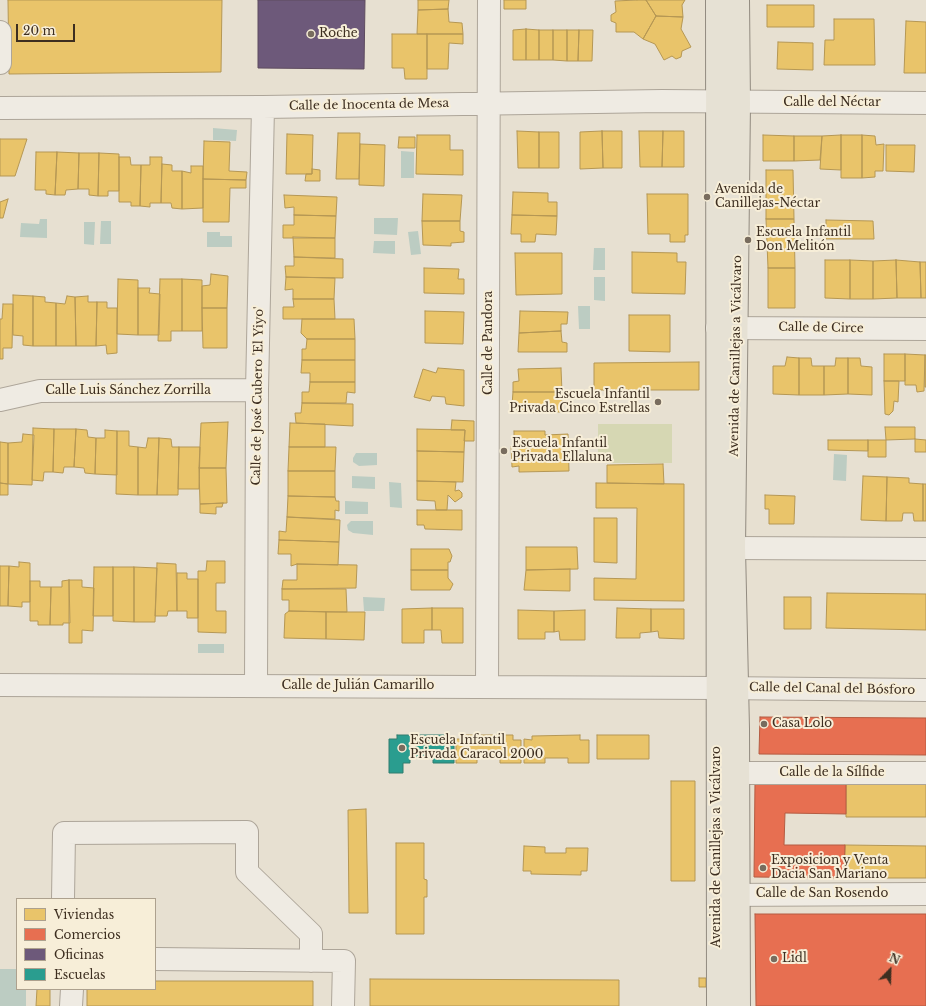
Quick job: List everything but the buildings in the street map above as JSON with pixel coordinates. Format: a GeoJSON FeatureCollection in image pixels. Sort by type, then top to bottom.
{"type":"FeatureCollection","features":[{"type":"Feature","properties":{"kind":"main road","name":"Avenida de Canillejas a Vicálvaro"},"geometry":{"type":"LineString","coordinates":[[717,0],[717,101],[734,548],[727,688],[738,773],[718,1006]]}},
{"type":"Feature","properties":{"kind":"main road","name":"Avenida de Canillejas a Vicálvaro"},"geometry":{"type":"LineString","coordinates":[[738,0],[739,103],[726,327],[727,895],[739,1006]]}},
{"type":"Feature","properties":{"kind":"street","name":"Calle de Pandora"},"geometry":{"type":"LineString","coordinates":[[487,687],[489,0]]}},
{"type":"Feature","properties":{"kind":"street"},"geometry":{"type":"LineString","coordinates":[[0,32],[0,63]]}},
{"type":"Feature","properties":{"kind":"street","name":"Calle de Inocenta de Mesa"},"geometry":{"type":"LineString","coordinates":[[0,108],[263,107],[717,101],[739,103]]}},
{"type":"Feature","properties":{"kind":"street","name":"Calle del Néctar"},"geometry":{"type":"LineString","coordinates":[[739,103],[926,103]]}},
{"type":"Feature","properties":{"kind":"street","name":"Calle de José Cubero 'El Yiyo'"},"geometry":{"type":"LineString","coordinates":[[256,686],[257,390],[263,107]]}},
{"type":"Feature","properties":{"kind":"street","name":"Calle de Circe"},"geometry":{"type":"LineString","coordinates":[[726,327],[926,329]]}},
{"type":"Feature","properties":{"kind":"street","name":"Calle Luis Sánchez Zorrilla"},"geometry":{"type":"LineString","coordinates":[[0,400],[40,391],[257,390]]}},
{"type":"Feature","properties":{"kind":"street"},"geometry":{"type":"LineString","coordinates":[[734,548],[926,549]]}},
{"type":"Feature","properties":{"kind":"street","name":"Calle de Julián Camarillo"},"geometry":{"type":"LineString","coordinates":[[0,686],[727,688]]}},
{"type":"Feature","properties":{"kind":"street","name":"Calle del Canal del Bósforo"},"geometry":{"type":"LineString","coordinates":[[727,688],[926,690]]}},
{"type":"Feature","properties":{"kind":"street","name":"Calle de la Sílfide"},"geometry":{"type":"LineString","coordinates":[[738,773],[926,772]]}},
{"type":"Feature","properties":{"kind":"street"},"geometry":{"type":"LineString","coordinates":[[63,898],[64,833],[247,832],[247,872],[311,934],[311,961]]}},
{"type":"Feature","properties":{"kind":"street","name":"Calle de San Rosendo"},"geometry":{"type":"LineString","coordinates":[[727,895],[926,894]]}},
{"type":"Feature","properties":{"kind":"street"},"geometry":{"type":"LineString","coordinates":[[156,960],[344,961],[343,1006]]}},
{"type":"Feature","properties":{"kind":"street"},"geometry":{"type":"LineString","coordinates":[[71,1006],[72,990]]}},
{"type":"Feature","properties":{"kind":"green space"},"geometry":{"type":"Polygon","coordinates":[[[598,424],[672,424],[672,463],[598,463],[598,424]]]}},
{"type":"Feature","properties":{"kind":"shaded area"},"geometry":{"type":"Polygon","coordinates":[[[213,128],[237,130],[236,141],[213,140],[213,128]]]}},
{"type":"Feature","properties":{"kind":"shaded area"},"geometry":{"type":"Polygon","coordinates":[[[401,151],[414,152],[414,178],[401,178],[401,151]]]}},
{"type":"Feature","properties":{"kind":"shaded area"},"geometry":{"type":"Polygon","coordinates":[[[374,218],[398,218],[397,235],[374,234],[374,218]]]}},
{"type":"Feature","properties":{"kind":"shaded area"},"geometry":{"type":"Polygon","coordinates":[[[40,219],[47,219],[47,238],[20,237],[21,223],[39,224],[40,219]]]}},
{"type":"Feature","properties":{"kind":"shaded area"},"geometry":{"type":"Polygon","coordinates":[[[101,221],[111,221],[111,244],[100,244],[101,221]]]}},
{"type":"Feature","properties":{"kind":"shaded area"},"geometry":{"type":"Polygon","coordinates":[[[84,222],[95,222],[94,245],[84,244],[84,222]]]}},
{"type":"Feature","properties":{"kind":"shaded area"},"geometry":{"type":"Polygon","coordinates":[[[418,231],[421,254],[411,255],[408,232],[418,231]]]}},
{"type":"Feature","properties":{"kind":"shaded area"},"geometry":{"type":"Polygon","coordinates":[[[207,232],[220,232],[220,236],[232,236],[232,247],[207,247],[207,232]]]}},
{"type":"Feature","properties":{"kind":"shaded area"},"geometry":{"type":"Polygon","coordinates":[[[374,241],[395,241],[395,254],[373,253],[374,241]]]}},
{"type":"Feature","properties":{"kind":"shaded area"},"geometry":{"type":"Polygon","coordinates":[[[594,248],[605,248],[605,270],[593,270],[594,248]]]}},
{"type":"Feature","properties":{"kind":"shaded area"},"geometry":{"type":"Polygon","coordinates":[[[594,277],[605,277],[605,301],[594,300],[594,277]]]}},
{"type":"Feature","properties":{"kind":"shaded area"},"geometry":{"type":"Polygon","coordinates":[[[578,306],[590,306],[590,329],[579,329],[578,306]]]}},
{"type":"Feature","properties":{"kind":"shaded area"},"geometry":{"type":"Polygon","coordinates":[[[356,453],[377,453],[377,465],[359,466],[353,462],[353,458],[356,453]]]}},
{"type":"Feature","properties":{"kind":"shaded area"},"geometry":{"type":"Polygon","coordinates":[[[834,454],[847,455],[846,481],[833,480],[834,454]]]}},
{"type":"Feature","properties":{"kind":"shaded area"},"geometry":{"type":"Polygon","coordinates":[[[352,476],[375,477],[375,489],[352,488],[352,476]]]}},
{"type":"Feature","properties":{"kind":"shaded area"},"geometry":{"type":"Polygon","coordinates":[[[389,482],[401,483],[402,508],[390,507],[389,482]]]}},
{"type":"Feature","properties":{"kind":"shaded area"},"geometry":{"type":"Polygon","coordinates":[[[345,501],[368,502],[368,514],[345,514],[345,501]]]}},
{"type":"Feature","properties":{"kind":"shaded area"},"geometry":{"type":"Polygon","coordinates":[[[351,521],[373,521],[373,535],[353,533],[348,530],[347,525],[351,521]]]}},
{"type":"Feature","properties":{"kind":"shaded area"},"geometry":{"type":"Polygon","coordinates":[[[363,597],[385,598],[384,611],[364,611],[363,597]]]}},
{"type":"Feature","properties":{"kind":"shaded area"},"geometry":{"type":"Polygon","coordinates":[[[198,644],[224,644],[224,653],[198,653],[198,644]]]}},
{"type":"Feature","properties":{"kind":"shaded area"},"geometry":{"type":"Polygon","coordinates":[[[0,969],[16,969],[16,990],[26,990],[26,1006],[0,1006],[0,969]]]}},
{"type":"Feature","properties":{"kind":"place","name":"Roche"},"geometry":{"type":"Point","coordinates":[311,34]}},
{"type":"Feature","properties":{"kind":"place","name":"Avenida de Canillejas-Néctar"},"geometry":{"type":"Point","coordinates":[707,197]}},
{"type":"Feature","properties":{"kind":"place","name":"Escuela Infantil Don Melitón"},"geometry":{"type":"Point","coordinates":[748,240]}},
{"type":"Feature","properties":{"kind":"place","name":"Escuela Infantil Privada Cinco Estrellas"},"geometry":{"type":"Point","coordinates":[658,402]}},
{"type":"Feature","properties":{"kind":"place","name":"Escuela Infantil Privada Ellaluna"},"geometry":{"type":"Point","coordinates":[504,451]}},
{"type":"Feature","properties":{"kind":"place","name":"Casa Lolo"},"geometry":{"type":"Point","coordinates":[764,724]}},
{"type":"Feature","properties":{"kind":"place","name":"Escuela Infantil Privada Caracol 2000"},"geometry":{"type":"Point","coordinates":[402,748]}},
{"type":"Feature","properties":{"kind":"place","name":"Exposicion y Venta Dacia San Mariano"},"geometry":{"type":"Point","coordinates":[763,868]}},
{"type":"Feature","properties":{"kind":"place","name":"Lidl"},"geometry":{"type":"Point","coordinates":[774,959]}}]}
